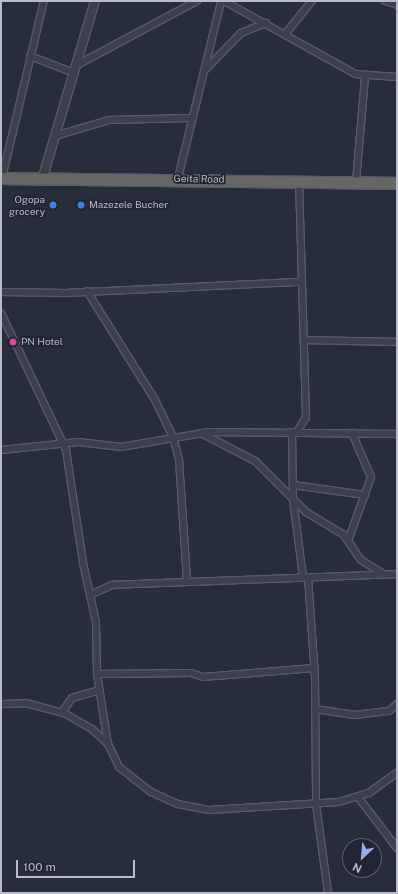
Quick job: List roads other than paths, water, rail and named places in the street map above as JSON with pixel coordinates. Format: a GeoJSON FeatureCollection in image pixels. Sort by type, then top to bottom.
{"type":"FeatureCollection","features":[{"type":"Feature","properties":{"kind":"highway","name":"Geita Road"},"geometry":{"type":"LineString","coordinates":[[1,178],[42,180],[178,178],[397,183]]}},
{"type":"Feature","properties":{"kind":"street"},"geometry":{"type":"LineString","coordinates":[[1,178],[44,1]]}},
{"type":"Feature","properties":{"kind":"street"},"geometry":{"type":"LineString","coordinates":[[42,180],[95,1]]}},
{"type":"Feature","properties":{"kind":"street"},"geometry":{"type":"LineString","coordinates":[[77,65],[196,1]]}},
{"type":"Feature","properties":{"kind":"street"},"geometry":{"type":"LineString","coordinates":[[178,178],[190,118],[223,1],[286,33],[344,68],[365,76],[397,77]]}},
{"type":"Feature","properties":{"kind":"street"},"geometry":{"type":"LineString","coordinates":[[286,33],[312,1]]}},
{"type":"Feature","properties":{"kind":"street"},"geometry":{"type":"LineString","coordinates":[[385,1],[397,5]]}},
{"type":"Feature","properties":{"kind":"street"},"geometry":{"type":"LineString","coordinates":[[203,72],[242,33],[266,23]]}},
{"type":"Feature","properties":{"kind":"street"},"geometry":{"type":"LineString","coordinates":[[30,56],[74,73]]}},
{"type":"Feature","properties":{"kind":"street"},"geometry":{"type":"LineString","coordinates":[[356,182],[365,76]]}},
{"type":"Feature","properties":{"kind":"street"},"geometry":{"type":"LineString","coordinates":[[55,136],[109,120],[190,118]]}},
{"type":"Feature","properties":{"kind":"street"},"geometry":{"type":"LineString","coordinates":[[299,181],[305,340],[306,418],[294,432],[293,499],[305,577],[314,668],[316,709],[316,804],[328,893]]}},
{"type":"Feature","properties":{"kind":"street"},"geometry":{"type":"LineString","coordinates":[[1,292],[87,291],[302,282]]}},
{"type":"Feature","properties":{"kind":"street"},"geometry":{"type":"LineString","coordinates":[[87,291],[155,400],[173,437],[179,460],[187,582]]}},
{"type":"Feature","properties":{"kind":"street"},"geometry":{"type":"LineString","coordinates":[[1,313],[64,444],[83,563],[92,594],[97,627],[97,674],[108,744],[119,767],[131,780],[178,804],[216,810],[316,804],[358,798],[397,774]]}},
{"type":"Feature","properties":{"kind":"street"},"geometry":{"type":"LineString","coordinates":[[305,340],[397,342]]}},
{"type":"Feature","properties":{"kind":"street"},"geometry":{"type":"LineString","coordinates":[[1,450],[78,442],[120,447],[201,433],[294,432],[397,434]]}},
{"type":"Feature","properties":{"kind":"street"},"geometry":{"type":"LineString","coordinates":[[201,433],[255,460],[293,499],[348,541],[361,560],[386,574]]}},
{"type":"Feature","properties":{"kind":"street"},"geometry":{"type":"LineString","coordinates":[[348,541],[371,475],[352,433]]}},
{"type":"Feature","properties":{"kind":"street"},"geometry":{"type":"LineString","coordinates":[[293,485],[365,495]]}},
{"type":"Feature","properties":{"kind":"street"},"geometry":{"type":"LineString","coordinates":[[92,594],[112,585],[397,574]]}},
{"type":"Feature","properties":{"kind":"street"},"geometry":{"type":"LineString","coordinates":[[97,674],[191,673],[203,677],[314,668]]}},
{"type":"Feature","properties":{"kind":"street"},"geometry":{"type":"LineString","coordinates":[[62,712],[72,698],[100,690]]}},
{"type":"Feature","properties":{"kind":"street"},"geometry":{"type":"LineString","coordinates":[[1,704],[26,703],[62,712],[92,729],[108,744]]}},
{"type":"Feature","properties":{"kind":"street"},"geometry":{"type":"LineString","coordinates":[[316,709],[355,715],[389,711],[397,704]]}},
{"type":"Feature","properties":{"kind":"street"},"geometry":{"type":"LineString","coordinates":[[358,798],[397,848]]}},
{"type":"Feature","properties":{"kind":"place","name":"Ogopa grocery"},"geometry":{"type":"Point","coordinates":[53,205]}},
{"type":"Feature","properties":{"kind":"place","name":"Mazezele Bucher"},"geometry":{"type":"Point","coordinates":[81,205]}},
{"type":"Feature","properties":{"kind":"place","name":"PN Hotel"},"geometry":{"type":"Point","coordinates":[13,342]}}]}
